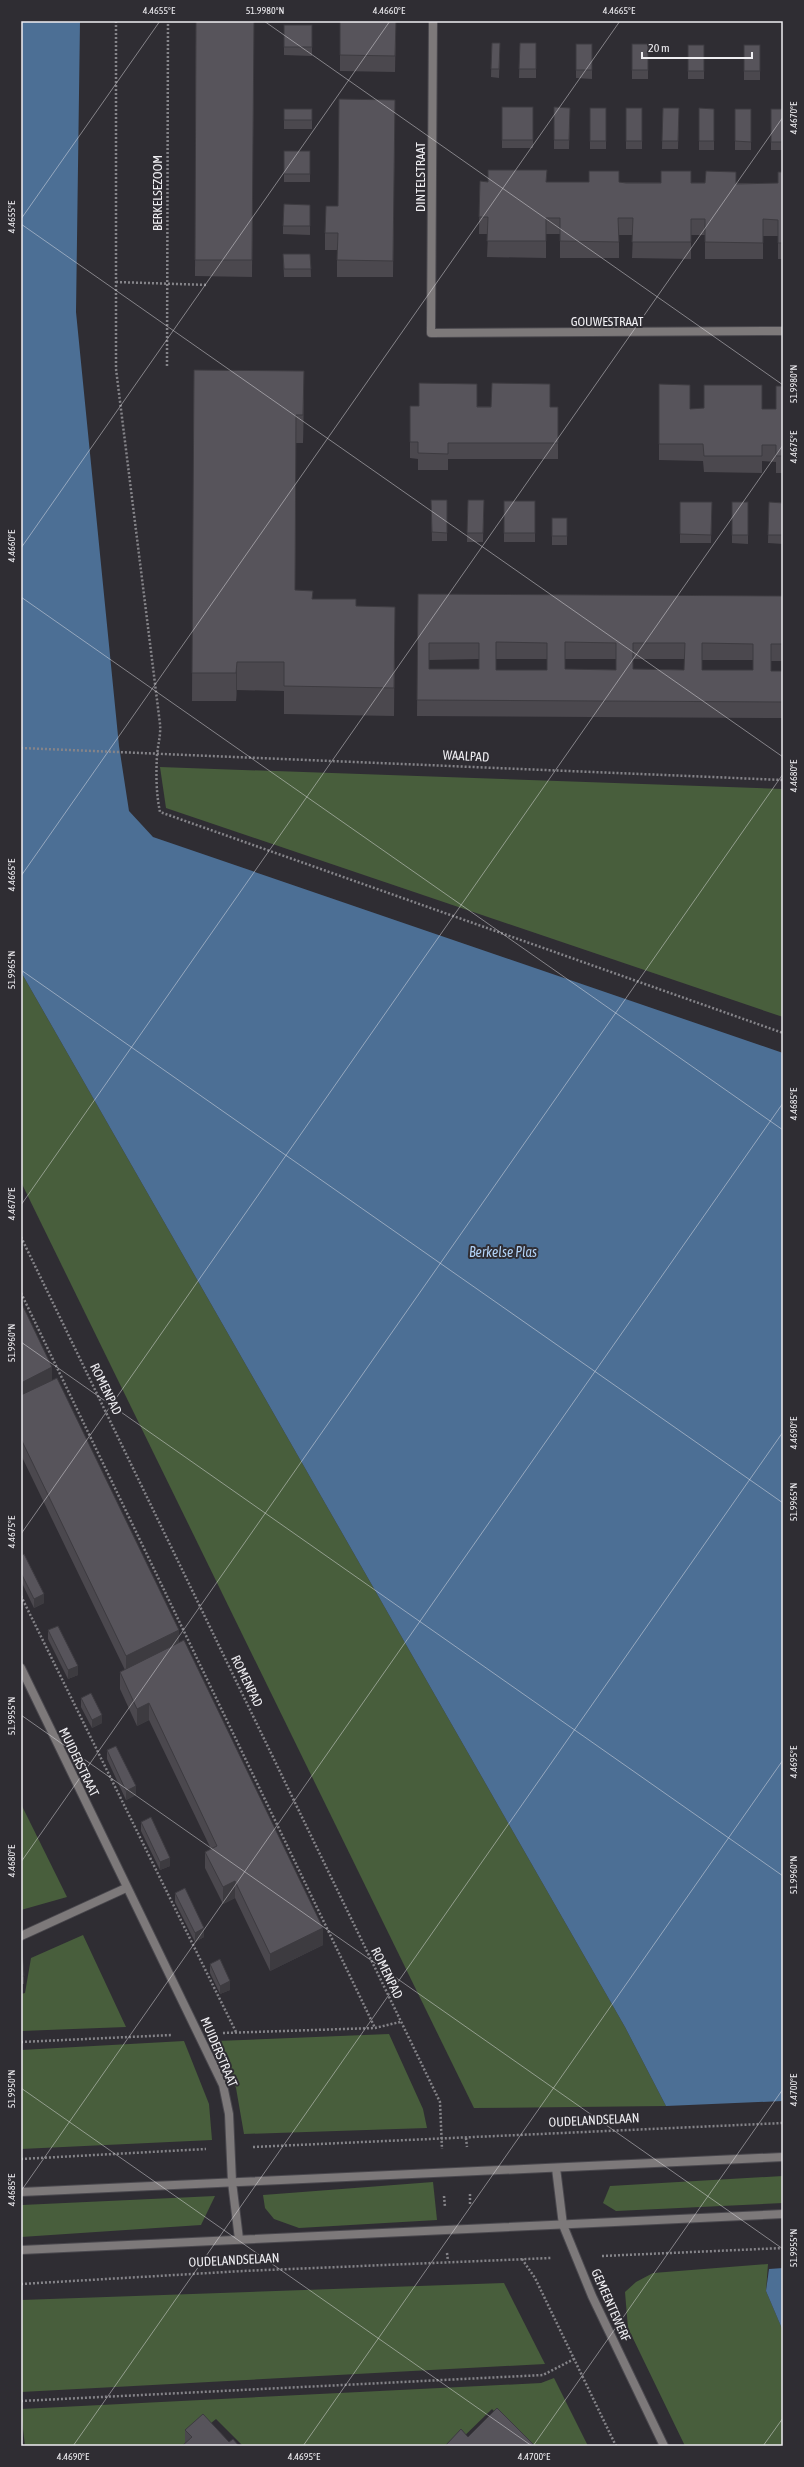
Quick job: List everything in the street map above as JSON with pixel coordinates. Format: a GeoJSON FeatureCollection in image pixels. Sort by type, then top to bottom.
{"type":"FeatureCollection","features":[{"type":"Feature","properties":{"kind":"street","name":"DINTELSTRAAT"},"geometry":{"type":"LineString","coordinates":[[431,332],[433,21]]}},
{"type":"Feature","properties":{"kind":"street","name":"GOUWESTRAAT"},"geometry":{"type":"LineString","coordinates":[[431,332],[783,331]]}},
{"type":"Feature","properties":{"kind":"street","name":"MUIDERSTRAAT"},"geometry":{"type":"LineString","coordinates":[[21,1668],[126,1888],[200,2034],[222,2085],[229,2114],[232,2182],[239,2239]]}},
{"type":"Feature","properties":{"kind":"street"},"geometry":{"type":"LineString","coordinates":[[21,1936],[126,1888]]}},
{"type":"Feature","properties":{"kind":"street"},"geometry":{"type":"LineString","coordinates":[[21,2192],[443,2174],[783,2157]]}},
{"type":"Feature","properties":{"kind":"street","name":"GEMEENTEWERF"},"geometry":{"type":"LineString","coordinates":[[556,2168],[563,2225],[592,2296],[664,2446]]}},
{"type":"Feature","properties":{"kind":"street","name":"OUDELANDSELAAN"},"geometry":{"type":"LineString","coordinates":[[21,2250],[783,2214]]}},
{"type":"Feature","properties":{"kind":"path"},"geometry":{"type":"LineString","coordinates":[[116,21],[116,369],[160,731],[157,753],[156,792],[160,812],[783,1033]]}},
{"type":"Feature","properties":{"kind":"path","name":"BERKELSEZOOM"},"geometry":{"type":"LineString","coordinates":[[167,366],[166,284],[168,21]]}},
{"type":"Feature","properties":{"kind":"path"},"geometry":{"type":"LineString","coordinates":[[116,282],[208,285]]}},
{"type":"Feature","properties":{"kind":"path","name":"WAALPAD"},"geometry":{"type":"LineString","coordinates":[[21,748],[148,752],[783,780]]}},
{"type":"Feature","properties":{"kind":"path","name":"ROMENPAD"},"geometry":{"type":"LineString","coordinates":[[21,1236],[440,2102],[442,2137]]}},
{"type":"Feature","properties":{"kind":"path"},"geometry":{"type":"LineString","coordinates":[[21,1293],[375,2028]]}},
{"type":"Feature","properties":{"kind":"path"},"geometry":{"type":"LineString","coordinates":[[21,1596],[236,2032]]}},
{"type":"Feature","properties":{"kind":"path","name":"OUDELANDSELAAN"},"geometry":{"type":"LineString","coordinates":[[442,2137],[466,2138],[783,2123]]}},
{"type":"Feature","properties":{"kind":"path"},"geometry":{"type":"LineString","coordinates":[[442,2137],[448,2261]]}},
{"type":"Feature","properties":{"kind":"path"},"geometry":{"type":"LineString","coordinates":[[466,2138],[471,2229]]}},
{"type":"Feature","properties":{"kind":"path","name":"OUDELANDSELAAN"},"geometry":{"type":"LineString","coordinates":[[21,2284],[448,2261],[783,2248]]}},
{"type":"Feature","properties":{"kind":"path"},"geometry":{"type":"LineString","coordinates":[[522,2258],[535,2278],[616,2446]]}},
{"type":"Feature","properties":{"kind":"path"},"geometry":{"type":"LineString","coordinates":[[21,2401],[543,2375],[574,2359]]}},
{"type":"Feature","properties":{"kind":"green space"},"geometry":{"type":"Polygon","coordinates":[[[160,767],[783,789],[783,1017],[166,808],[160,767]]]}},
{"type":"Feature","properties":{"kind":"green space"},"geometry":{"type":"Polygon","coordinates":[[[21,972],[625,2027],[666,2106],[474,2108],[21,1182],[21,972]]]}},
{"type":"Feature","properties":{"kind":"green space"},"geometry":{"type":"Polygon","coordinates":[[[21,1804],[67,1897],[21,1910],[21,1804]]]}},
{"type":"Feature","properties":{"kind":"green space"},"geometry":{"type":"Polygon","coordinates":[[[83,1935],[126,2027],[21,2031],[21,1994],[25,1993],[31,1958],[83,1935]]]}},
{"type":"Feature","properties":{"kind":"green space"},"geometry":{"type":"Polygon","coordinates":[[[389,2034],[423,2109],[427,2128],[244,2134],[236,2088],[216,2041],[389,2034]]]}},
{"type":"Feature","properties":{"kind":"green space"},"geometry":{"type":"Polygon","coordinates":[[[184,2041],[209,2104],[212,2140],[21,2149],[21,2050],[184,2041]]]}},
{"type":"Feature","properties":{"kind":"green space"},"geometry":{"type":"Polygon","coordinates":[[[783,2176],[783,2203],[616,2211],[603,2203],[610,2186],[783,2176]]]}},
{"type":"Feature","properties":{"kind":"green space"},"geometry":{"type":"Polygon","coordinates":[[[433,2182],[437,2220],[299,2228],[274,2219],[265,2208],[263,2195],[433,2182]]]}},
{"type":"Feature","properties":{"kind":"green space"},"geometry":{"type":"Polygon","coordinates":[[[215,2196],[201,2225],[21,2237],[22,2205],[215,2196]]]}},
{"type":"Feature","properties":{"kind":"green space"},"geometry":{"type":"Polygon","coordinates":[[[768,2264],[766,2291],[783,2331],[783,2446],[685,2446],[628,2328],[625,2292],[636,2282],[653,2273],[768,2264]]]}},
{"type":"Feature","properties":{"kind":"green space"},"geometry":{"type":"Polygon","coordinates":[[[504,2283],[545,2364],[21,2392],[21,2300],[504,2283]]]}},
{"type":"Feature","properties":{"kind":"green space"},"geometry":{"type":"Polygon","coordinates":[[[554,2378],[588,2446],[528,2446],[492,2409],[454,2446],[243,2446],[216,2419],[183,2446],[25,2446],[21,2412],[21,2409],[541,2383],[554,2378]]]}},
{"type":"Feature","properties":{"kind":"water","name":"Berkelse Plas"},"geometry":{"type":"Polygon","coordinates":[[[21,21],[80,21],[76,312],[119,746],[129,811],[153,837],[783,1053],[783,2101],[666,2106],[625,2027],[21,972],[21,21]]]}},
{"type":"Feature","properties":{"kind":"water"},"geometry":{"type":"Polygon","coordinates":[[[783,2268],[783,2331],[766,2291],[769,2269],[783,2268]]]}},
{"type":"Feature","properties":{"kind":"building"},"geometry":{"type":"Polygon","coordinates":[[[196,21],[254,21],[252,260],[195,260],[196,21]]]}},
{"type":"Feature","properties":{"kind":"building"},"geometry":{"type":"Polygon","coordinates":[[[340,21],[396,21],[395,56],[340,55],[340,21]]]}},
{"type":"Feature","properties":{"kind":"building"},"geometry":{"type":"Polygon","coordinates":[[[284,25],[312,25],[312,47],[284,47],[284,25]]]}},
{"type":"Feature","properties":{"kind":"building"},"geometry":{"type":"Polygon","coordinates":[[[492,43],[500,43],[499,69],[491,69],[492,43]]]}},
{"type":"Feature","properties":{"kind":"building"},"geometry":{"type":"Polygon","coordinates":[[[520,43],[536,43],[536,69],[519,69],[520,43]]]}},
{"type":"Feature","properties":{"kind":"building"},"geometry":{"type":"Polygon","coordinates":[[[576,44],[592,44],[592,70],[576,70],[576,44]]]}},
{"type":"Feature","properties":{"kind":"building"},"geometry":{"type":"Polygon","coordinates":[[[632,44],[648,44],[648,70],[632,70],[632,44]]]}},
{"type":"Feature","properties":{"kind":"building"},"geometry":{"type":"Polygon","coordinates":[[[688,45],[704,45],[704,71],[688,71],[688,45]]]}},
{"type":"Feature","properties":{"kind":"building"},"geometry":{"type":"Polygon","coordinates":[[[744,45],[760,45],[760,71],[744,71],[744,45]]]}},
{"type":"Feature","properties":{"kind":"building"},"geometry":{"type":"Polygon","coordinates":[[[339,99],[395,100],[393,261],[337,260],[338,233],[325,233],[326,206],[338,206],[339,99]]]}},
{"type":"Feature","properties":{"kind":"building"},"geometry":{"type":"Polygon","coordinates":[[[502,107],[533,107],[533,140],[502,140],[502,107]]]}},
{"type":"Feature","properties":{"kind":"building"},"geometry":{"type":"Polygon","coordinates":[[[554,107],[570,108],[569,140],[554,140],[554,107]]]}},
{"type":"Feature","properties":{"kind":"building"},"geometry":{"type":"Polygon","coordinates":[[[590,108],[606,108],[606,141],[590,141],[590,108]]]}},
{"type":"Feature","properties":{"kind":"building"},"geometry":{"type":"Polygon","coordinates":[[[626,108],[642,108],[642,141],[626,141],[626,108]]]}},
{"type":"Feature","properties":{"kind":"building"},"geometry":{"type":"Polygon","coordinates":[[[663,108],[679,108],[678,141],[662,141],[663,108]]]}},
{"type":"Feature","properties":{"kind":"building"},"geometry":{"type":"Polygon","coordinates":[[[699,108],[714,109],[714,141],[699,141],[699,108]]]}},
{"type":"Feature","properties":{"kind":"building"},"geometry":{"type":"Polygon","coordinates":[[[284,109],[312,109],[312,120],[284,120],[284,109]]]}},
{"type":"Feature","properties":{"kind":"building"},"geometry":{"type":"Polygon","coordinates":[[[735,109],[751,109],[751,142],[735,141],[735,109]]]}},
{"type":"Feature","properties":{"kind":"building"},"geometry":{"type":"Polygon","coordinates":[[[771,109],[783,109],[783,142],[771,142],[771,109]]]}},
{"type":"Feature","properties":{"kind":"building"},"geometry":{"type":"Polygon","coordinates":[[[284,151],[310,151],[310,174],[284,174],[284,151]]]}},
{"type":"Feature","properties":{"kind":"building"},"geometry":{"type":"Polygon","coordinates":[[[488,170],[547,170],[546,182],[589,182],[589,171],[619,171],[619,182],[626,183],[661,183],[661,171],[691,171],[691,183],[705,183],[706,171],[736,172],[736,184],[778,183],[778,172],[783,172],[783,243],[778,243],[778,220],[763,219],[763,243],[705,242],[705,219],[691,219],[691,242],[632,242],[633,218],[618,218],[619,242],[560,241],[560,218],[546,218],[546,241],[487,241],[488,217],[479,217],[480,181],[488,182],[488,170]]]}},
{"type":"Feature","properties":{"kind":"building"},"geometry":{"type":"Polygon","coordinates":[[[284,204],[310,205],[310,226],[283,226],[284,204]]]}},
{"type":"Feature","properties":{"kind":"building"},"geometry":{"type":"Polygon","coordinates":[[[283,254],[310,254],[311,269],[284,269],[283,254]]]}},
{"type":"Feature","properties":{"kind":"building"},"geometry":{"type":"Polygon","coordinates":[[[194,370],[304,371],[303,415],[296,415],[295,590],[313,591],[312,599],[356,599],[356,606],[395,607],[394,688],[284,686],[284,662],[237,662],[236,673],[192,673],[194,370]]]}},
{"type":"Feature","properties":{"kind":"building"},"geometry":{"type":"Polygon","coordinates":[[[419,383],[477,384],[477,407],[491,407],[492,383],[550,384],[550,407],[558,407],[558,443],[448,443],[448,454],[418,453],[418,442],[410,442],[410,406],[419,406],[419,383]]]}},
{"type":"Feature","properties":{"kind":"building"},"geometry":{"type":"Polygon","coordinates":[[[659,384],[690,385],[690,409],[704,408],[704,385],[762,385],[762,409],[776,409],[776,386],[783,386],[783,456],[776,456],[776,445],[762,445],[762,456],[704,456],[703,444],[659,444],[659,384]]]}},
{"type":"Feature","properties":{"kind":"building"},"geometry":{"type":"Polygon","coordinates":[[[431,500],[447,500],[447,533],[432,532],[431,500]]]}},
{"type":"Feature","properties":{"kind":"building"},"geometry":{"type":"Polygon","coordinates":[[[468,500],[484,500],[483,533],[467,533],[468,500]]]}},
{"type":"Feature","properties":{"kind":"building"},"geometry":{"type":"Polygon","coordinates":[[[504,501],[535,501],[535,533],[504,533],[504,501]]]}},
{"type":"Feature","properties":{"kind":"building"},"geometry":{"type":"Polygon","coordinates":[[[680,502],[712,502],[711,535],[680,534],[680,502]]]}},
{"type":"Feature","properties":{"kind":"building"},"geometry":{"type":"Polygon","coordinates":[[[732,502],[748,502],[748,535],[732,535],[732,502]]]}},
{"type":"Feature","properties":{"kind":"building"},"geometry":{"type":"Polygon","coordinates":[[[769,502],[783,503],[783,535],[768,535],[769,502]]]}},
{"type":"Feature","properties":{"kind":"building"},"geometry":{"type":"Polygon","coordinates":[[[552,518],[567,518],[567,536],[552,536],[552,518]]]}},
{"type":"Feature","properties":{"kind":"building"},"geometry":{"type":"Polygon","coordinates":[[[418,594],[783,596],[783,644],[771,644],[771,671],[783,671],[783,702],[417,700],[418,594]],[[496,642],[496,670],[547,670],[547,643],[496,642]],[[565,642],[565,669],[616,670],[616,643],[565,642]],[[429,643],[429,669],[479,669],[479,643],[429,643]],[[633,643],[633,669],[684,670],[685,643],[633,643]],[[702,643],[702,670],[753,670],[753,644],[702,643]]]}},
{"type":"Feature","properties":{"kind":"building"},"geometry":{"type":"Polygon","coordinates":[[[21,1302],[52,1367],[21,1383],[21,1302]]]}},
{"type":"Feature","properties":{"kind":"building"},"geometry":{"type":"Polygon","coordinates":[[[57,1378],[179,1630],[126,1656],[21,1439],[21,1395],[57,1378]]]}},
{"type":"Feature","properties":{"kind":"building"},"geometry":{"type":"Polygon","coordinates":[[[24,1554],[44,1594],[34,1599],[21,1573],[21,1556],[24,1554]]]}},
{"type":"Feature","properties":{"kind":"building"},"geometry":{"type":"Polygon","coordinates":[[[58,1626],[78,1666],[68,1670],[48,1630],[58,1626]]]}},
{"type":"Feature","properties":{"kind":"building"},"geometry":{"type":"Polygon","coordinates":[[[184,1640],[323,1928],[270,1954],[235,1881],[223,1887],[205,1852],[217,1846],[149,1703],[137,1709],[120,1672],[184,1640]]]}},
{"type":"Feature","properties":{"kind":"building"},"geometry":{"type":"Polygon","coordinates":[[[91,1693],[102,1715],[92,1720],[81,1698],[91,1693]]]}},
{"type":"Feature","properties":{"kind":"building"},"geometry":{"type":"Polygon","coordinates":[[[116,1746],[136,1786],[126,1791],[107,1750],[116,1746]]]}},
{"type":"Feature","properties":{"kind":"building"},"geometry":{"type":"Polygon","coordinates":[[[151,1817],[170,1858],[160,1862],[141,1822],[151,1817]]]}},
{"type":"Feature","properties":{"kind":"building"},"geometry":{"type":"Polygon","coordinates":[[[185,1888],[204,1928],[195,1933],[175,1893],[185,1888]]]}},
{"type":"Feature","properties":{"kind":"building"},"geometry":{"type":"Polygon","coordinates":[[[22,1949],[24,1976],[21,1976],[22,1949]]]}},
{"type":"Feature","properties":{"kind":"building"},"geometry":{"type":"Polygon","coordinates":[[[220,1959],[230,1981],[220,1986],[210,1964],[220,1959]]]}},
{"type":"Feature","properties":{"kind":"building"},"geometry":{"type":"Polygon","coordinates":[[[497,2408],[535,2446],[446,2445],[461,2429],[468,2437],[497,2408]]]}},
{"type":"Feature","properties":{"kind":"building"},"geometry":{"type":"Polygon","coordinates":[[[203,2414],[229,2442],[233,2439],[239,2446],[182,2446],[192,2437],[185,2430],[203,2414]]]}}]}
